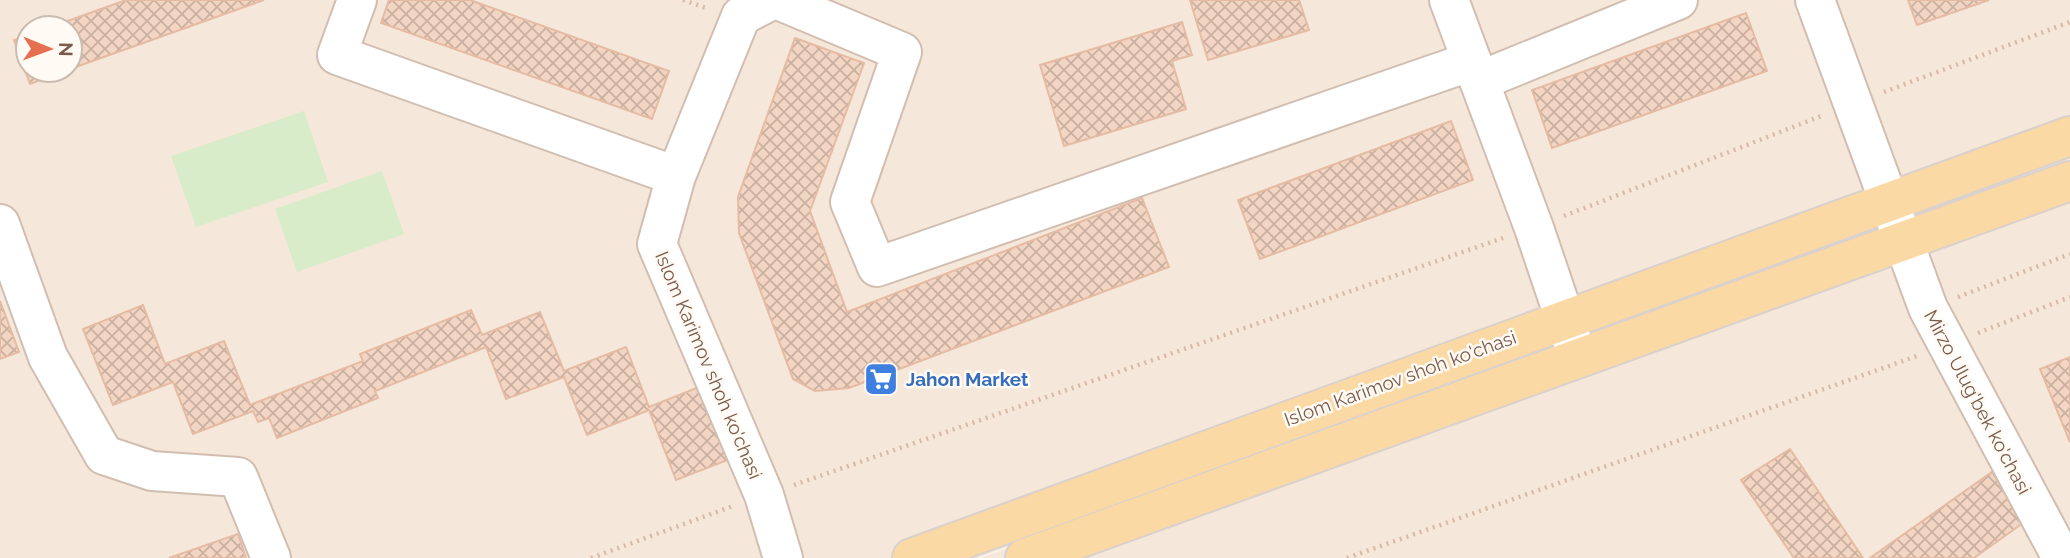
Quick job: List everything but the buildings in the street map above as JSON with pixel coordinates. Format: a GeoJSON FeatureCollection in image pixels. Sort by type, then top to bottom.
{"type":"FeatureCollection","features":[{"type":"Feature","properties":{"kind":"main road","name":"Islom Karimov shoh ko'chasi"},"geometry":{"type":"LineString","coordinates":[[912,558],[1564,318],[2070,136]]}},
{"type":"Feature","properties":{"kind":"main road"},"geometry":{"type":"LineString","coordinates":[[1026,558],[2070,181]]}},
{"type":"Feature","properties":{"kind":"street"},"geometry":{"type":"LineString","coordinates":[[357,0],[337,55],[676,176]]}},
{"type":"Feature","properties":{"kind":"street"},"geometry":{"type":"LineString","coordinates":[[1421,0],[1431,4],[1437,0]]}},
{"type":"Feature","properties":{"kind":"street"},"geometry":{"type":"LineString","coordinates":[[1449,0],[1534,228],[1578,358]]}},
{"type":"Feature","properties":{"kind":"street"},"geometry":{"type":"LineString","coordinates":[[764,5],[902,52],[850,202],[877,267],[1476,71],[1678,0]]}},
{"type":"Feature","properties":{"kind":"street"},"geometry":{"type":"LineString","coordinates":[[1815,0],[1903,242]]}},
{"type":"Feature","properties":{"kind":"street","name":"Islom Karimov shoh ko'chasi"},"geometry":{"type":"LineString","coordinates":[[764,5],[676,176],[657,244],[764,495],[783,558]]}},
{"type":"Feature","properties":{"kind":"street"},"geometry":{"type":"LineString","coordinates":[[0,224],[48,357],[104,455],[152,471],[238,477],[271,558]]}},
{"type":"Feature","properties":{"kind":"street","name":"Mirzo Ulug'bek ko'chasi"},"geometry":{"type":"LineString","coordinates":[[1903,242],[1928,308],[2062,558]]}},
{"type":"Feature","properties":{"kind":"path"},"geometry":{"type":"LineString","coordinates":[[591,558],[764,495],[1534,228],[2070,22]]}},
{"type":"Feature","properties":{"kind":"path"},"geometry":{"type":"LineString","coordinates":[[1928,308],[2070,254]]}},
{"type":"Feature","properties":{"kind":"path"},"geometry":{"type":"LineString","coordinates":[[1347,558],[1947,345],[2070,297]]}},
{"type":"Feature","properties":{"kind":"shaded area"},"geometry":{"type":"Polygon","coordinates":[[[0,0],[2070,0],[2070,163],[977,558],[0,558],[0,0]]]}},
{"type":"Feature","properties":{"kind":"shaded area"},"geometry":{"type":"Polygon","coordinates":[[[2070,165],[2070,558],[980,558],[1961,204],[2070,165]]]}},
{"type":"Feature","properties":{"kind":"green space"},"geometry":{"type":"Polygon","coordinates":[[[304,111],[328,182],[196,227],[171,156],[304,111]]]}},
{"type":"Feature","properties":{"kind":"green space"},"geometry":{"type":"Polygon","coordinates":[[[382,171],[404,234],[297,272],[275,209],[382,171]]]}},
{"type":"Feature","properties":{"kind":"place","name":"Jahon Market"},"geometry":{"type":"Point","coordinates":[881,379]}}]}
